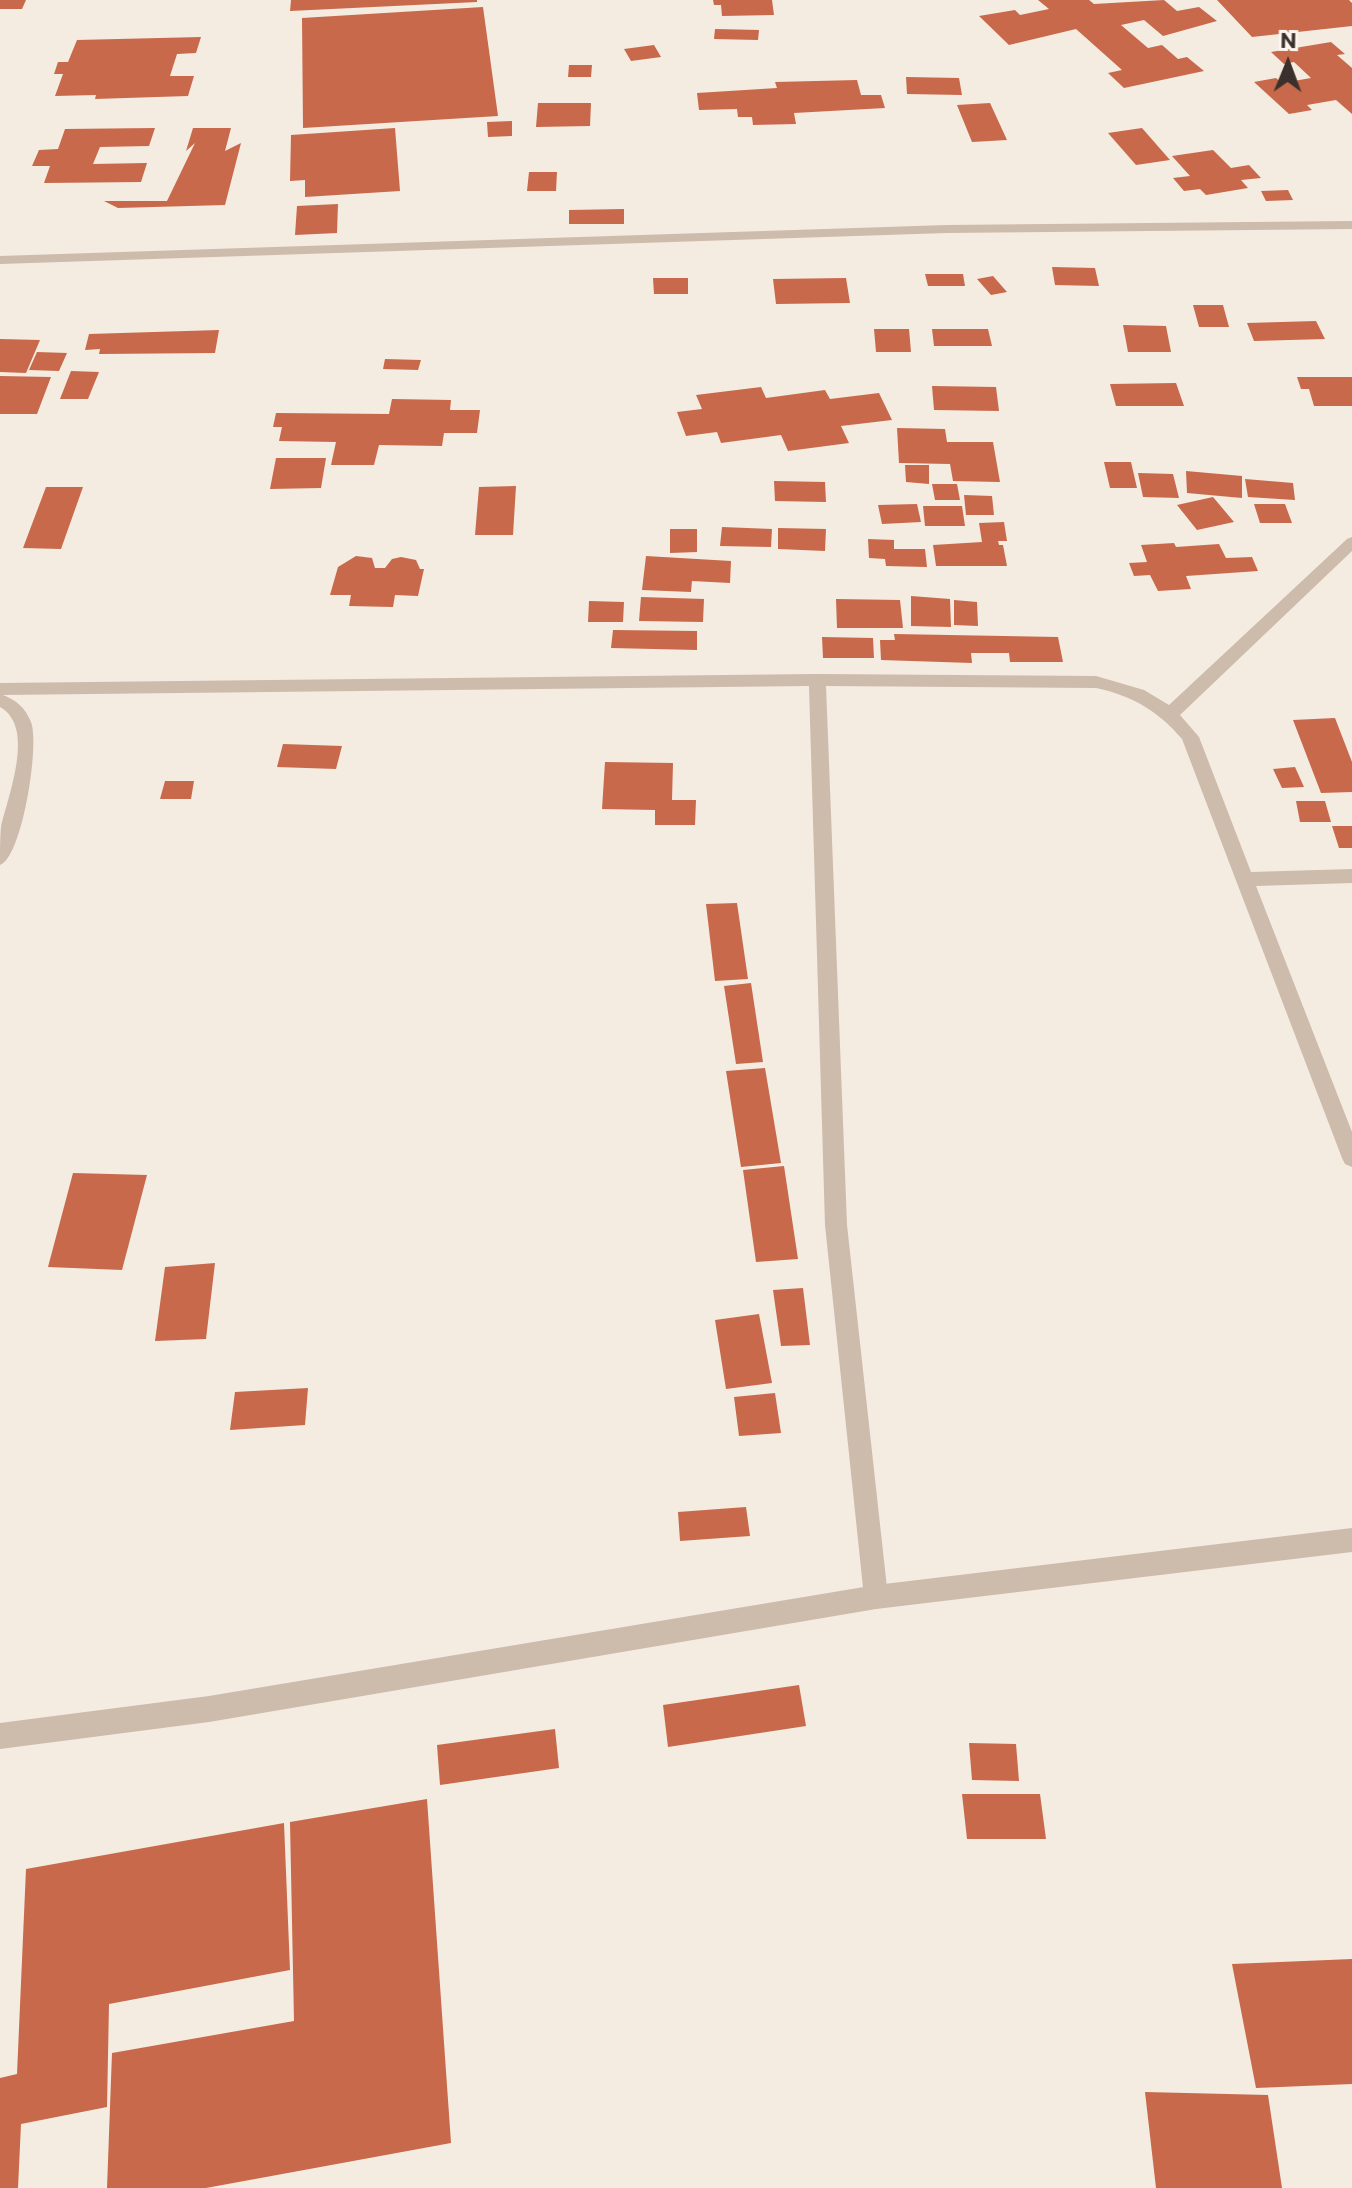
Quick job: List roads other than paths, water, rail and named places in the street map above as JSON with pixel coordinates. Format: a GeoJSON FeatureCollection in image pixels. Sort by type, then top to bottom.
{"type":"FeatureCollection","features":[{"type":"Feature","properties":{"kind":"street"},"geometry":{"type":"LineString","coordinates":[[0,260],[947,229],[1352,225]]}},
{"type":"Feature","properties":{"kind":"street"},"geometry":{"type":"LineString","coordinates":[[1171,713],[1352,542]]}},
{"type":"Feature","properties":{"kind":"street"},"geometry":{"type":"LineString","coordinates":[[817,680],[836,1225],[876,1597]]}},
{"type":"Feature","properties":{"kind":"street"},"geometry":{"type":"LineString","coordinates":[[0,689],[817,680],[1096,682],[1137,691],[1171,713],[1190,737],[1352,1158]]}},
{"type":"Feature","properties":{"kind":"street"},"geometry":{"type":"LineString","coordinates":[[0,700],[17,711],[26,741],[27,762],[0,858]]}},
{"type":"Feature","properties":{"kind":"street"},"geometry":{"type":"LineString","coordinates":[[1243,879],[1352,876]]}},
{"type":"Feature","properties":{"kind":"street"},"geometry":{"type":"LineString","coordinates":[[0,1736],[209,1709],[876,1597],[1352,1540]]}}]}
